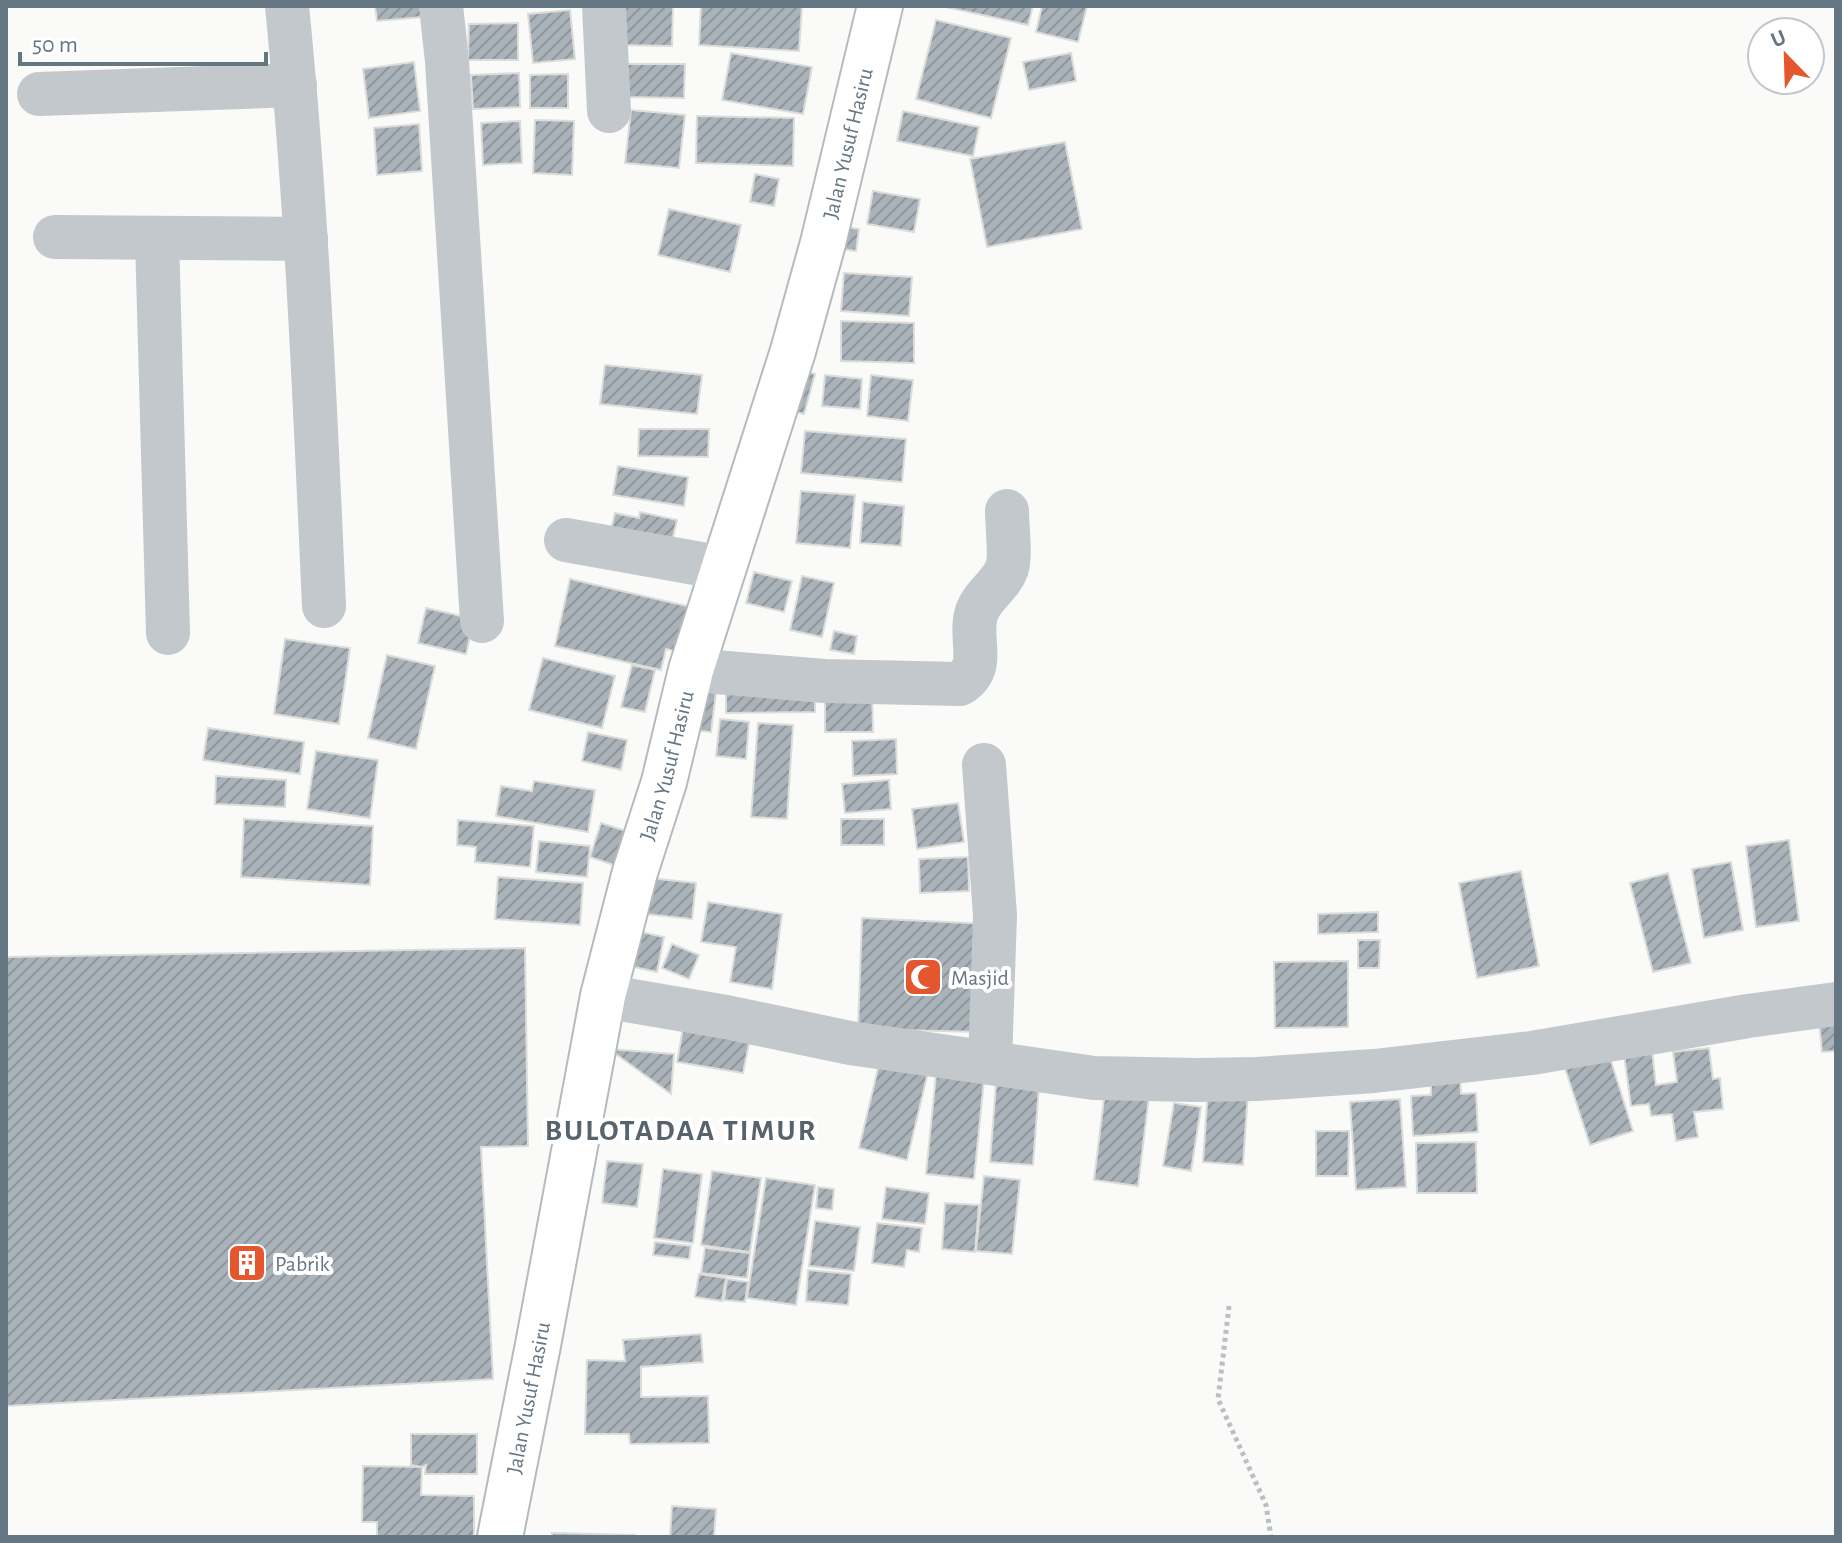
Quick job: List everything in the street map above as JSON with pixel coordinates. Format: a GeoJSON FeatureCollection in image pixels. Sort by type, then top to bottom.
{"type":"FeatureCollection","features":[{"type":"Feature","properties":{"kind":"main road","name":"Jalan Yusuf Hasiru"},"geometry":{"type":"LineString","coordinates":[[500,1537],[603,996],[635,872],[664,782],[691,670],[793,351],[880,6]]}},
{"type":"Feature","properties":{"kind":"street"},"geometry":{"type":"LineString","coordinates":[[287,6],[310,295],[324,606]]}},
{"type":"Feature","properties":{"kind":"street"},"geometry":{"type":"LineString","coordinates":[[441,6],[482,621]]}},
{"type":"Feature","properties":{"kind":"street"},"geometry":{"type":"LineString","coordinates":[[604,6],[609,111]]}},
{"type":"Feature","properties":{"kind":"street"},"geometry":{"type":"LineString","coordinates":[[39,94],[295,85]]}},
{"type":"Feature","properties":{"kind":"street"},"geometry":{"type":"LineString","coordinates":[[55,237],[306,239]]}},
{"type":"Feature","properties":{"kind":"street"},"geometry":{"type":"LineString","coordinates":[[157,238],[168,633]]}},
{"type":"Feature","properties":{"kind":"street"},"geometry":{"type":"LineString","coordinates":[[691,670],[824,681],[960,684],[975,669],[976,613],[1008,565],[1007,511]]}},
{"type":"Feature","properties":{"kind":"street"},"geometry":{"type":"LineString","coordinates":[[566,540],[723,568]]}},
{"type":"Feature","properties":{"kind":"street"},"geometry":{"type":"LineString","coordinates":[[984,765],[995,915],[990,1062]]}},
{"type":"Feature","properties":{"kind":"street"},"geometry":{"type":"LineString","coordinates":[[603,996],[850,1043],[1094,1078],[1197,1080],[1374,1071],[1532,1053],[1836,1004]]}},
{"type":"Feature","properties":{"kind":"path"},"geometry":{"type":"LineString","coordinates":[[1229,1306],[1218,1399],[1266,1505],[1271,1537]]}},
{"type":"Feature","properties":{"kind":"building"},"geometry":{"type":"Polygon","coordinates":[[[375,6],[422,6],[423,17],[377,21],[375,6]]]}},
{"type":"Feature","properties":{"kind":"building"},"geometry":{"type":"Polygon","coordinates":[[[701,6],[802,6],[799,51],[699,45],[701,6]]]}},
{"type":"Feature","properties":{"kind":"building"},"geometry":{"type":"Polygon","coordinates":[[[941,6],[1033,6],[1028,25],[941,6]]]}},
{"type":"Feature","properties":{"kind":"building"},"geometry":{"type":"Polygon","coordinates":[[[1042,6],[1087,6],[1078,42],[1036,32],[1042,6]]]}},
{"type":"Feature","properties":{"kind":"building"},"geometry":{"type":"Polygon","coordinates":[[[623,7],[673,7],[672,46],[622,45],[623,7]]]}},
{"type":"Feature","properties":{"kind":"building"},"geometry":{"type":"Polygon","coordinates":[[[570,10],[575,59],[533,63],[528,14],[570,10]]]}},
{"type":"Feature","properties":{"kind":"building"},"geometry":{"type":"Polygon","coordinates":[[[936,20],[1011,38],[991,118],[916,99],[936,20]]]}},
{"type":"Feature","properties":{"kind":"building"},"geometry":{"type":"Polygon","coordinates":[[[518,23],[518,60],[468,60],[469,24],[518,23]]]}},
{"type":"Feature","properties":{"kind":"building"},"geometry":{"type":"Polygon","coordinates":[[[731,53],[812,67],[803,114],[722,100],[731,53]]]}},
{"type":"Feature","properties":{"kind":"building"},"geometry":{"type":"Polygon","coordinates":[[[1071,53],[1076,81],[1029,90],[1023,62],[1071,53]]]}},
{"type":"Feature","properties":{"kind":"building"},"geometry":{"type":"Polygon","coordinates":[[[414,62],[420,111],[369,118],[363,69],[414,62]]]}},
{"type":"Feature","properties":{"kind":"building"},"geometry":{"type":"Polygon","coordinates":[[[626,64],[685,64],[684,98],[625,97],[626,64]]]}},
{"type":"Feature","properties":{"kind":"building"},"geometry":{"type":"Polygon","coordinates":[[[519,73],[520,107],[473,109],[471,75],[519,73]]]}},
{"type":"Feature","properties":{"kind":"building"},"geometry":{"type":"Polygon","coordinates":[[[568,74],[568,108],[530,108],[530,75],[568,74]]]}},
{"type":"Feature","properties":{"kind":"building"},"geometry":{"type":"Polygon","coordinates":[[[631,110],[685,115],[679,168],[625,163],[631,110]]]}},
{"type":"Feature","properties":{"kind":"building"},"geometry":{"type":"Polygon","coordinates":[[[903,111],[979,127],[973,156],[897,141],[903,111]]]}},
{"type":"Feature","properties":{"kind":"building"},"geometry":{"type":"Polygon","coordinates":[[[697,116],[794,118],[793,166],[696,163],[697,116]]]}},
{"type":"Feature","properties":{"kind":"building"},"geometry":{"type":"Polygon","coordinates":[[[535,120],[574,121],[572,175],[533,173],[535,120]]]}},
{"type":"Feature","properties":{"kind":"building"},"geometry":{"type":"Polygon","coordinates":[[[520,121],[522,163],[483,165],[481,123],[520,121]]]}},
{"type":"Feature","properties":{"kind":"building"},"geometry":{"type":"Polygon","coordinates":[[[419,124],[422,171],[377,175],[374,128],[419,124]]]}},
{"type":"Feature","properties":{"kind":"building"},"geometry":{"type":"Polygon","coordinates":[[[1065,142],[1082,229],[987,247],[970,159],[1065,142]]]}},
{"type":"Feature","properties":{"kind":"building"},"geometry":{"type":"Polygon","coordinates":[[[755,174],[779,179],[774,206],[750,202],[755,174]]]}},
{"type":"Feature","properties":{"kind":"building"},"geometry":{"type":"Polygon","coordinates":[[[873,191],[920,199],[914,232],[867,224],[873,191]]]}},
{"type":"Feature","properties":{"kind":"building"},"geometry":{"type":"Polygon","coordinates":[[[669,209],[741,225],[730,272],[658,255],[669,209]]]}},
{"type":"Feature","properties":{"kind":"building"},"geometry":{"type":"Polygon","coordinates":[[[833,225],[859,229],[856,251],[829,247],[833,225]]]}},
{"type":"Feature","properties":{"kind":"building"},"geometry":{"type":"Polygon","coordinates":[[[844,273],[912,277],[909,316],[841,311],[844,273]]]}},
{"type":"Feature","properties":{"kind":"building"},"geometry":{"type":"Polygon","coordinates":[[[841,321],[914,323],[914,363],[841,361],[841,321]]]}},
{"type":"Feature","properties":{"kind":"building"},"geometry":{"type":"Polygon","coordinates":[[[605,365],[702,375],[697,414],[600,404],[605,365]]]}},
{"type":"Feature","properties":{"kind":"building"},"geometry":{"type":"Polygon","coordinates":[[[793,368],[815,374],[804,414],[782,409],[793,368]]]}},
{"type":"Feature","properties":{"kind":"building"},"geometry":{"type":"Polygon","coordinates":[[[825,375],[862,379],[860,409],[822,406],[825,375]]]}},
{"type":"Feature","properties":{"kind":"building"},"geometry":{"type":"Polygon","coordinates":[[[871,375],[913,380],[908,421],[867,416],[871,375]]]}},
{"type":"Feature","properties":{"kind":"building"},"geometry":{"type":"Polygon","coordinates":[[[639,429],[709,429],[708,457],[638,456],[639,429]]]}},
{"type":"Feature","properties":{"kind":"building"},"geometry":{"type":"Polygon","coordinates":[[[805,431],[906,439],[902,482],[801,473],[805,431]]]}},
{"type":"Feature","properties":{"kind":"building"},"geometry":{"type":"Polygon","coordinates":[[[618,466],[688,477],[684,506],[613,495],[618,466]]]}},
{"type":"Feature","properties":{"kind":"building"},"geometry":{"type":"Polygon","coordinates":[[[801,491],[855,495],[850,548],[796,543],[801,491]]]}},
{"type":"Feature","properties":{"kind":"building"},"geometry":{"type":"Polygon","coordinates":[[[863,502],[904,506],[901,546],[860,543],[863,502]]]}},
{"type":"Feature","properties":{"kind":"building"},"geometry":{"type":"Polygon","coordinates":[[[640,512],[677,520],[671,546],[609,538],[615,513],[639,518],[640,512]]]}},
{"type":"Feature","properties":{"kind":"building"},"geometry":{"type":"Polygon","coordinates":[[[754,572],[792,581],[784,612],[746,603],[754,572]]]}},
{"type":"Feature","properties":{"kind":"building"},"geometry":{"type":"Polygon","coordinates":[[[802,576],[834,583],[822,637],[790,630],[802,576]]]}},
{"type":"Feature","properties":{"kind":"building"},"geometry":{"type":"Polygon","coordinates":[[[570,579],[691,607],[681,652],[666,649],[661,670],[555,646],[570,579]]]}},
{"type":"Feature","properties":{"kind":"building"},"geometry":{"type":"Polygon","coordinates":[[[426,608],[474,619],[466,654],[418,643],[426,608]]]}},
{"type":"Feature","properties":{"kind":"building"},"geometry":{"type":"Polygon","coordinates":[[[834,631],[857,636],[854,654],[830,650],[834,631]]]}},
{"type":"Feature","properties":{"kind":"building"},"geometry":{"type":"Polygon","coordinates":[[[285,639],[350,648],[339,724],[274,714],[285,639]]]}},
{"type":"Feature","properties":{"kind":"building"},"geometry":{"type":"Polygon","coordinates":[[[387,655],[435,666],[416,749],[368,738],[387,655]]]}},
{"type":"Feature","properties":{"kind":"building"},"geometry":{"type":"Polygon","coordinates":[[[543,658],[615,676],[602,728],[529,710],[543,658]]]}},
{"type":"Feature","properties":{"kind":"building"},"geometry":{"type":"Polygon","coordinates":[[[632,665],[655,670],[645,712],[621,707],[632,665]]]}},
{"type":"Feature","properties":{"kind":"building"},"geometry":{"type":"Polygon","coordinates":[[[690,682],[717,685],[711,732],[684,729],[690,682]]]}},
{"type":"Feature","properties":{"kind":"building"},"geometry":{"type":"Polygon","coordinates":[[[726,686],[815,686],[815,712],[726,713],[726,686]]]}},
{"type":"Feature","properties":{"kind":"building"},"geometry":{"type":"Polygon","coordinates":[[[825,688],[872,688],[873,732],[825,732],[825,688]]]}},
{"type":"Feature","properties":{"kind":"building"},"geometry":{"type":"Polygon","coordinates":[[[720,719],[749,722],[746,759],[716,756],[720,719]]]}},
{"type":"Feature","properties":{"kind":"building"},"geometry":{"type":"Polygon","coordinates":[[[758,723],[793,725],[787,819],[751,817],[758,723]]]}},
{"type":"Feature","properties":{"kind":"building"},"geometry":{"type":"Polygon","coordinates":[[[208,728],[304,742],[300,774],[203,760],[208,728]]]}},
{"type":"Feature","properties":{"kind":"building"},"geometry":{"type":"Polygon","coordinates":[[[588,732],[627,740],[621,770],[582,761],[588,732]]]}},
{"type":"Feature","properties":{"kind":"building"},"geometry":{"type":"Polygon","coordinates":[[[896,739],[897,774],[853,776],[852,741],[896,739]]]}},
{"type":"Feature","properties":{"kind":"building"},"geometry":{"type":"Polygon","coordinates":[[[316,751],[378,760],[370,818],[307,809],[316,751]]]}},
{"type":"Feature","properties":{"kind":"building"},"geometry":{"type":"Polygon","coordinates":[[[216,776],[286,780],[285,807],[215,804],[216,776]]]}},
{"type":"Feature","properties":{"kind":"building"},"geometry":{"type":"Polygon","coordinates":[[[889,780],[891,809],[845,813],[842,784],[889,780]]]}},
{"type":"Feature","properties":{"kind":"building"},"geometry":{"type":"Polygon","coordinates":[[[534,781],[595,790],[588,832],[496,816],[501,786],[532,791],[534,781]]]}},
{"type":"Feature","properties":{"kind":"building"},"geometry":{"type":"Polygon","coordinates":[[[958,803],[964,842],[917,849],[912,809],[958,803]]]}},
{"type":"Feature","properties":{"kind":"building"},"geometry":{"type":"Polygon","coordinates":[[[244,819],[373,826],[370,885],[241,877],[244,819]]]}},
{"type":"Feature","properties":{"kind":"building"},"geometry":{"type":"Polygon","coordinates":[[[841,819],[884,819],[884,845],[841,845],[841,819]]]}},
{"type":"Feature","properties":{"kind":"building"},"geometry":{"type":"Polygon","coordinates":[[[458,820],[534,826],[530,867],[475,862],[476,847],[457,845],[458,820]]]}},
{"type":"Feature","properties":{"kind":"building"},"geometry":{"type":"Polygon","coordinates":[[[601,823],[638,835],[626,869],[590,857],[601,823]]]}},
{"type":"Feature","properties":{"kind":"building"},"geometry":{"type":"Polygon","coordinates":[[[1789,840],[1799,921],[1756,927],[1746,846],[1789,840]]]}},
{"type":"Feature","properties":{"kind":"building"},"geometry":{"type":"Polygon","coordinates":[[[539,841],[590,846],[587,877],[536,872],[539,841]]]}},
{"type":"Feature","properties":{"kind":"building"},"geometry":{"type":"Polygon","coordinates":[[[968,857],[969,891],[920,893],[919,859],[968,857]]]}},
{"type":"Feature","properties":{"kind":"building"},"geometry":{"type":"Polygon","coordinates":[[[1731,862],[1743,930],[1704,938],[1692,869],[1731,862]]]}},
{"type":"Feature","properties":{"kind":"building"},"geometry":{"type":"Polygon","coordinates":[[[1521,871],[1539,966],[1477,978],[1459,883],[1521,871]]]}},
{"type":"Feature","properties":{"kind":"building"},"geometry":{"type":"Polygon","coordinates":[[[1668,873],[1691,963],[1653,972],[1630,883],[1668,873]]]}},
{"type":"Feature","properties":{"kind":"building"},"geometry":{"type":"Polygon","coordinates":[[[498,877],[583,883],[580,925],[495,919],[498,877]]]}},
{"type":"Feature","properties":{"kind":"building"},"geometry":{"type":"Polygon","coordinates":[[[640,877],[696,883],[692,919],[636,913],[640,877]]]}},
{"type":"Feature","properties":{"kind":"building"},"geometry":{"type":"Polygon","coordinates":[[[708,902],[782,914],[772,989],[730,982],[736,947],[701,942],[708,902]]]}},
{"type":"Feature","properties":{"kind":"building"},"geometry":{"type":"Polygon","coordinates":[[[1378,912],[1378,932],[1318,934],[1318,914],[1378,912]]]}},
{"type":"Feature","properties":{"kind":"building","name":"Masjid"},"geometry":{"type":"Polygon","coordinates":[[[862,918],[989,924],[981,1032],[858,1029],[862,918]]]}},
{"type":"Feature","properties":{"kind":"building"},"geometry":{"type":"Polygon","coordinates":[[[623,928],[664,937],[657,972],[616,963],[623,928]]]}},
{"type":"Feature","properties":{"kind":"building"},"geometry":{"type":"Polygon","coordinates":[[[1358,940],[1380,940],[1379,968],[1358,968],[1358,940]]]}},
{"type":"Feature","properties":{"kind":"building"},"geometry":{"type":"Polygon","coordinates":[[[672,944],[699,955],[689,979],[662,968],[672,944]]]}},
{"type":"Feature","properties":{"kind":"building","name":"Pabrik"},"geometry":{"type":"Polygon","coordinates":[[[525,948],[528,1146],[481,1147],[493,1379],[6,1406],[6,957],[525,948]]]}},
{"type":"Feature","properties":{"kind":"building"},"geometry":{"type":"Polygon","coordinates":[[[1348,961],[1348,1027],[1275,1028],[1274,962],[1348,961]]]}},
{"type":"Feature","properties":{"kind":"building"},"geometry":{"type":"Polygon","coordinates":[[[1836,1007],[1836,1051],[1822,1052],[1818,1009],[1836,1007]]]}},
{"type":"Feature","properties":{"kind":"building"},"geometry":{"type":"Polygon","coordinates":[[[685,1017],[752,1029],[743,1073],[677,1062],[685,1017]]]}},
{"type":"Feature","properties":{"kind":"building"},"geometry":{"type":"Polygon","coordinates":[[[1607,1048],[1633,1131],[1590,1145],[1563,1062],[1607,1048]]]}},
{"type":"Feature","properties":{"kind":"building"},"geometry":{"type":"Polygon","coordinates":[[[1709,1048],[1713,1079],[1720,1078],[1723,1109],[1694,1112],[1698,1137],[1676,1141],[1672,1114],[1651,1116],[1649,1104],[1631,1106],[1624,1055],[1652,1051],[1656,1085],[1677,1082],[1673,1052],[1709,1048]]]}},
{"type":"Feature","properties":{"kind":"building"},"geometry":{"type":"Polygon","coordinates":[[[609,1049],[674,1054],[671,1094],[609,1049]]]}},
{"type":"Feature","properties":{"kind":"building"},"geometry":{"type":"Polygon","coordinates":[[[881,1056],[929,1068],[907,1160],[859,1148],[881,1056]]]}},
{"type":"Feature","properties":{"kind":"building"},"geometry":{"type":"Polygon","coordinates":[[[937,1065],[985,1070],[974,1179],[926,1174],[937,1065]]]}},
{"type":"Feature","properties":{"kind":"building"},"geometry":{"type":"Polygon","coordinates":[[[1460,1075],[1461,1094],[1476,1093],[1478,1132],[1413,1136],[1411,1096],[1431,1095],[1431,1076],[1460,1075]]]}},
{"type":"Feature","properties":{"kind":"building"},"geometry":{"type":"Polygon","coordinates":[[[1106,1083],[1150,1088],[1138,1186],[1094,1180],[1106,1083]]]}},
{"type":"Feature","properties":{"kind":"building"},"geometry":{"type":"Polygon","coordinates":[[[996,1084],[1039,1087],[1033,1165],[990,1162],[996,1084]]]}},
{"type":"Feature","properties":{"kind":"building"},"geometry":{"type":"Polygon","coordinates":[[[1208,1089],[1248,1092],[1243,1165],[1203,1162],[1208,1089]]]}},
{"type":"Feature","properties":{"kind":"building"},"geometry":{"type":"Polygon","coordinates":[[[1400,1099],[1406,1187],[1356,1190],[1350,1102],[1400,1099]]]}},
{"type":"Feature","properties":{"kind":"building"},"geometry":{"type":"Polygon","coordinates":[[[1174,1103],[1201,1107],[1191,1171],[1163,1166],[1174,1103]]]}},
{"type":"Feature","properties":{"kind":"building"},"geometry":{"type":"Polygon","coordinates":[[[1316,1131],[1349,1131],[1348,1176],[1316,1176],[1316,1131]]]}},
{"type":"Feature","properties":{"kind":"building"},"geometry":{"type":"Polygon","coordinates":[[[1476,1142],[1477,1193],[1417,1193],[1416,1143],[1476,1142]]]}},
{"type":"Feature","properties":{"kind":"building"},"geometry":{"type":"Polygon","coordinates":[[[607,1161],[643,1164],[637,1207],[602,1203],[607,1161]]]}},
{"type":"Feature","properties":{"kind":"building"},"geometry":{"type":"Polygon","coordinates":[[[663,1169],[702,1174],[693,1243],[654,1238],[663,1169]]]}},
{"type":"Feature","properties":{"kind":"building"},"geometry":{"type":"Polygon","coordinates":[[[712,1171],[761,1178],[750,1252],[701,1245],[712,1171]]]}},
{"type":"Feature","properties":{"kind":"building"},"geometry":{"type":"Polygon","coordinates":[[[984,1176],[1020,1180],[1012,1254],[976,1251],[984,1176]]]}},
{"type":"Feature","properties":{"kind":"building"},"geometry":{"type":"Polygon","coordinates":[[[766,1178],[815,1185],[796,1305],[747,1298],[766,1178]]]}},
{"type":"Feature","properties":{"kind":"building"},"geometry":{"type":"Polygon","coordinates":[[[818,1187],[834,1189],[832,1210],[816,1208],[818,1187]]]}},
{"type":"Feature","properties":{"kind":"building"},"geometry":{"type":"Polygon","coordinates":[[[886,1187],[929,1193],[925,1224],[882,1219],[886,1187]]]}},
{"type":"Feature","properties":{"kind":"building"},"geometry":{"type":"Polygon","coordinates":[[[945,1203],[979,1205],[975,1252],[942,1249],[945,1203]]]}},
{"type":"Feature","properties":{"kind":"building"},"geometry":{"type":"Polygon","coordinates":[[[815,1221],[860,1227],[854,1271],[809,1266],[815,1221]]]}},
{"type":"Feature","properties":{"kind":"building"},"geometry":{"type":"Polygon","coordinates":[[[877,1223],[922,1228],[919,1252],[907,1250],[904,1267],[872,1263],[877,1223]]]}},
{"type":"Feature","properties":{"kind":"building"},"geometry":{"type":"Polygon","coordinates":[[[655,1242],[691,1246],[689,1259],[653,1255],[655,1242]]]}},
{"type":"Feature","properties":{"kind":"building"},"geometry":{"type":"Polygon","coordinates":[[[705,1248],[750,1253],[747,1278],[701,1273],[705,1248]]]}},
{"type":"Feature","properties":{"kind":"building"},"geometry":{"type":"Polygon","coordinates":[[[808,1270],[851,1274],[848,1305],[806,1301],[808,1270]]]}},
{"type":"Feature","properties":{"kind":"building"},"geometry":{"type":"Polygon","coordinates":[[[699,1274],[726,1278],[722,1301],[695,1297],[699,1274]]]}},
{"type":"Feature","properties":{"kind":"building"},"geometry":{"type":"Polygon","coordinates":[[[727,1279],[748,1282],[745,1302],[724,1300],[727,1279]]]}},
{"type":"Feature","properties":{"kind":"building"},"geometry":{"type":"Polygon","coordinates":[[[701,1334],[703,1362],[641,1367],[641,1397],[708,1396],[709,1443],[630,1444],[629,1434],[585,1434],[587,1360],[625,1361],[623,1340],[701,1334]]]}},
{"type":"Feature","properties":{"kind":"building"},"geometry":{"type":"Polygon","coordinates":[[[411,1434],[477,1434],[477,1474],[425,1474],[426,1465],[411,1465],[411,1434]]]}},
{"type":"Feature","properties":{"kind":"building"},"geometry":{"type":"Polygon","coordinates":[[[363,1466],[422,1467],[421,1495],[474,1496],[474,1537],[377,1537],[377,1522],[362,1522],[363,1466]]]}},
{"type":"Feature","properties":{"kind":"building"},"geometry":{"type":"Polygon","coordinates":[[[672,1506],[716,1509],[714,1537],[670,1537],[672,1506]]]}},
{"type":"Feature","properties":{"kind":"building"},"geometry":{"type":"Polygon","coordinates":[[[552,1533],[635,1535],[635,1537],[552,1537],[552,1533]]]}},
{"type":"Feature","properties":{"kind":"place","name":"Masjid"},"geometry":{"type":"Point","coordinates":[923,977]}},
{"type":"Feature","properties":{"kind":"place","name":"Pabrik"},"geometry":{"type":"Point","coordinates":[247,1263]}},
{"type":"Feature","properties":{"kind":"district","name":"BULOTADAA TIMUR"},"geometry":{"type":"Point","coordinates":[681,1130]}}]}
